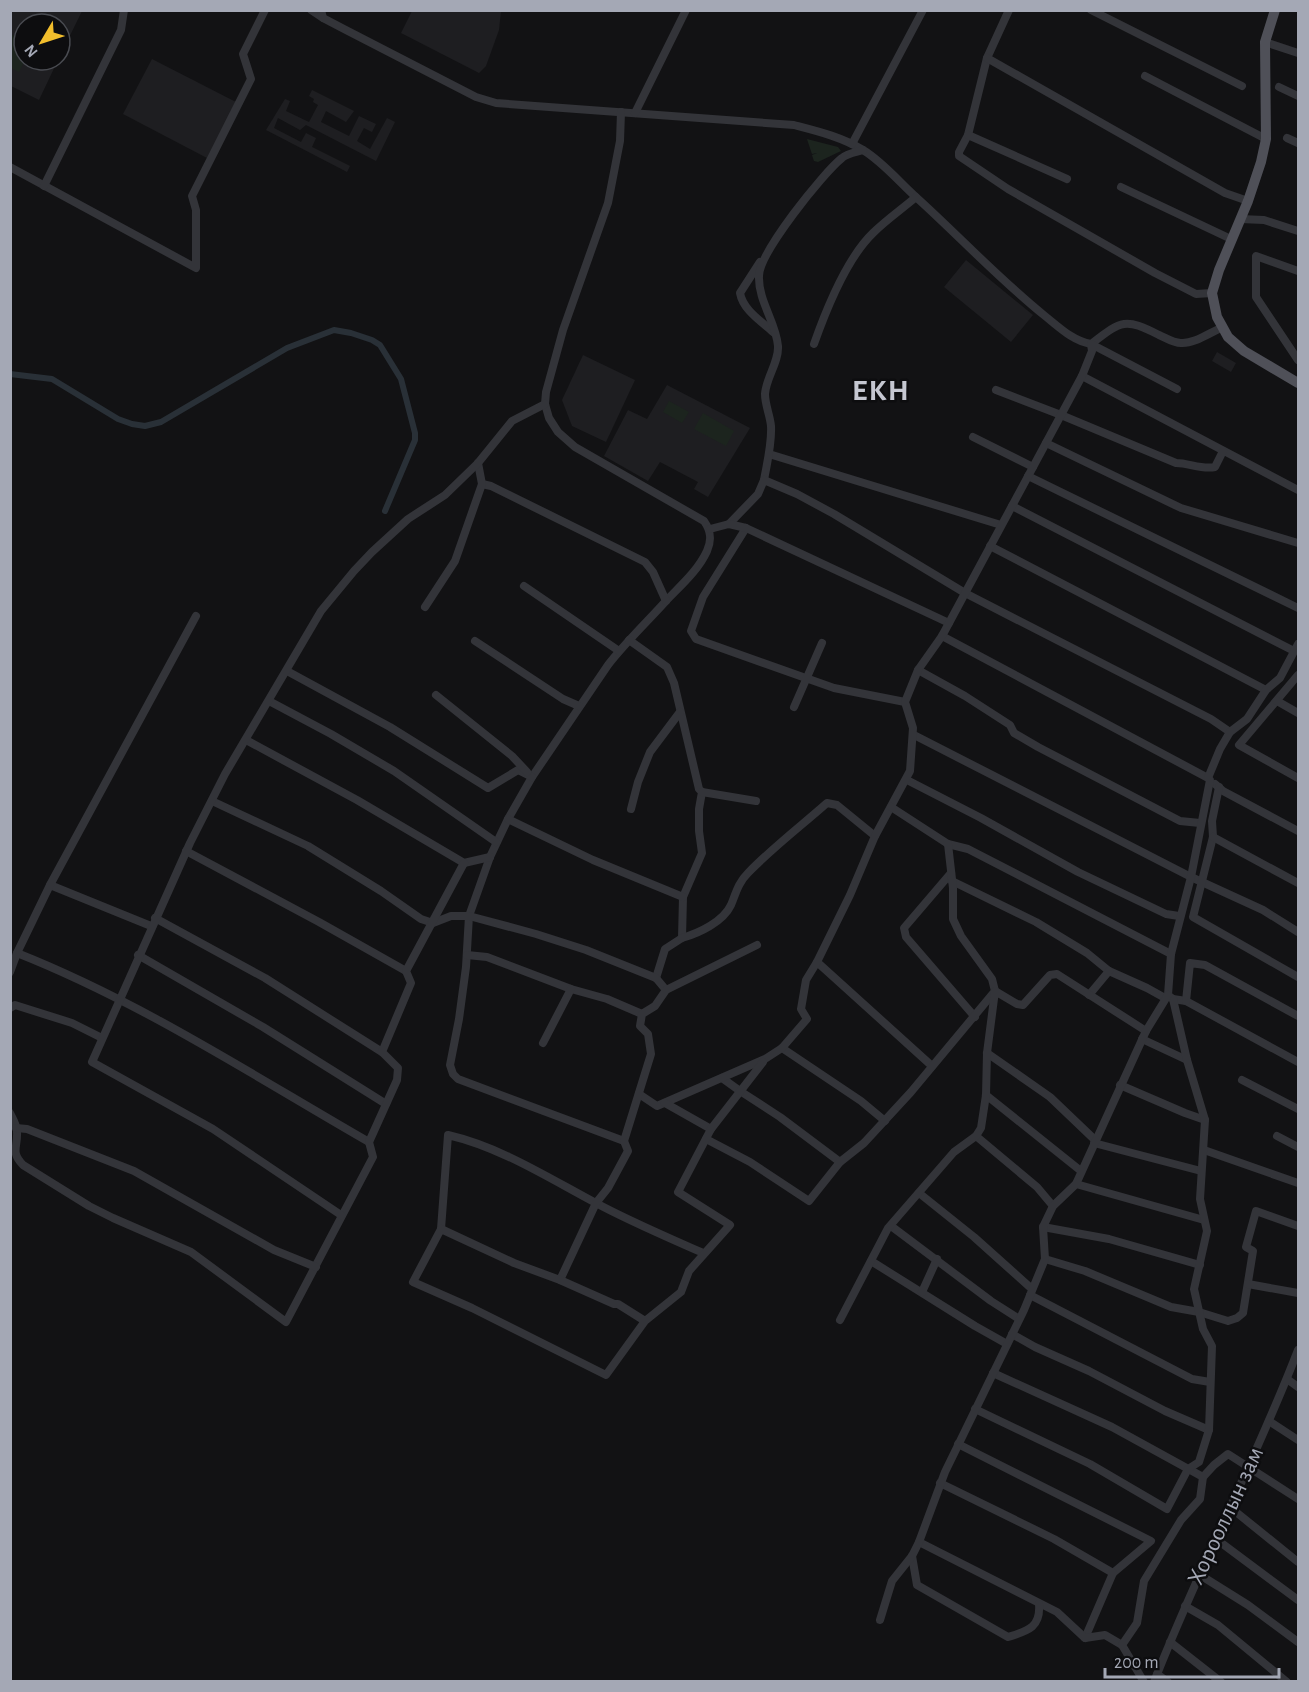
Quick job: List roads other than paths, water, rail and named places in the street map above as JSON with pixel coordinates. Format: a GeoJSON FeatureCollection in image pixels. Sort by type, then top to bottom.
{"type":"FeatureCollection","features":[{"type":"Feature","properties":{"kind":"main road"},"geometry":{"type":"LineString","coordinates":[[1275,10],[1265,42],[1266,139],[1261,162],[1212,293],[1216,317],[1228,337],[1244,351],[1299,383]]}},
{"type":"Feature","properties":{"kind":"street"},"geometry":{"type":"LineString","coordinates":[[44,186],[121,30],[124,10]]}},
{"type":"Feature","properties":{"kind":"street"},"geometry":{"type":"LineString","coordinates":[[10,166],[196,268],[196,210],[192,196],[251,79],[243,54],[265,10]]}},
{"type":"Feature","properties":{"kind":"street"},"geometry":{"type":"LineString","coordinates":[[310,10],[322,14],[477,97],[496,103],[565,110],[794,125],[825,133],[852,144],[863,150],[893,175],[1021,298],[1069,335],[1177,389]]}},
{"type":"Feature","properties":{"kind":"street"},"geometry":{"type":"LineString","coordinates":[[635,113],[686,10]]}},
{"type":"Feature","properties":{"kind":"street"},"geometry":{"type":"LineString","coordinates":[[852,144],[923,10]]}},
{"type":"Feature","properties":{"kind":"street"},"geometry":{"type":"LineString","coordinates":[[1009,10],[987,58],[968,135],[959,156],[980,172],[1155,273],[1196,294],[1212,293]]}},
{"type":"Feature","properties":{"kind":"street"},"geometry":{"type":"LineString","coordinates":[[1091,10],[1242,86]]}},
{"type":"Feature","properties":{"kind":"street"},"geometry":{"type":"LineString","coordinates":[[1265,42],[1299,53]]}},
{"type":"Feature","properties":{"kind":"street"},"geometry":{"type":"LineString","coordinates":[[987,58],[1226,193],[1248,201]]}},
{"type":"Feature","properties":{"kind":"street"},"geometry":{"type":"LineString","coordinates":[[1144,76],[1266,139]]}},
{"type":"Feature","properties":{"kind":"street"},"geometry":{"type":"LineString","coordinates":[[1279,87],[1299,96]]}},
{"type":"Feature","properties":{"kind":"street"},"geometry":{"type":"LineString","coordinates":[[621,112],[620,141],[608,203],[563,330],[549,379],[545,404],[549,418],[558,432],[575,447],[704,521],[710,529],[710,542],[706,553],[680,587],[619,651],[579,706],[532,777],[496,842],[469,916],[459,1019],[450,1065],[453,1074],[458,1079],[624,1141]]}},
{"type":"Feature","properties":{"kind":"street"},"geometry":{"type":"LineString","coordinates":[[968,135],[1067,179]]}},
{"type":"Feature","properties":{"kind":"street"},"geometry":{"type":"LineString","coordinates":[[1287,138],[1299,143]]}},
{"type":"Feature","properties":{"kind":"street"},"geometry":{"type":"LineString","coordinates":[[776,334],[745,306],[740,293],[782,228],[823,177],[843,156],[863,150]]}},
{"type":"Feature","properties":{"kind":"street"},"geometry":{"type":"LineString","coordinates":[[1121,187],[1231,239]]}},
{"type":"Feature","properties":{"kind":"street"},"geometry":{"type":"LineString","coordinates":[[814,344],[828,304],[861,247],[872,234],[916,197]]}},
{"type":"Feature","properties":{"kind":"street"},"geometry":{"type":"LineString","coordinates":[[1240,219],[1264,220],[1299,231]]}},
{"type":"Feature","properties":{"kind":"street"},"geometry":{"type":"LineString","coordinates":[[729,524],[758,494],[764,480],[769,454],[771,426],[765,394],[778,348],[776,334],[765,309],[758,275],[769,249]]}},
{"type":"Feature","properties":{"kind":"street"},"geometry":{"type":"LineString","coordinates":[[1299,271],[1256,256],[1256,297],[1299,360]]}},
{"type":"Feature","properties":{"kind":"street"},"geometry":{"type":"LineString","coordinates":[[1091,344],[1121,323],[1140,325],[1179,343],[1195,340],[1221,328]]}},
{"type":"Feature","properties":{"kind":"street"},"geometry":{"type":"LineString","coordinates":[[639,1094],[657,1106],[765,1059],[782,1048],[807,1019],[801,1009],[806,980],[850,895],[875,836],[910,771],[914,735],[905,702],[918,670],[942,636],[1082,376],[1092,351],[1091,344]]}},
{"type":"Feature","properties":{"kind":"street"},"geometry":{"type":"LineString","coordinates":[[1082,376],[1299,490]]}},
{"type":"Feature","properties":{"kind":"street"},"geometry":{"type":"LineString","coordinates":[[996,390],[1176,464],[1187,463],[1208,469],[1215,467],[1223,451]]}},
{"type":"Feature","properties":{"kind":"street"},"geometry":{"type":"LineString","coordinates":[[341,1215],[213,1129],[92,1062],[153,922],[225,774],[321,611],[354,570],[408,519],[445,495],[478,463],[512,421],[545,404]]}},
{"type":"Feature","properties":{"kind":"street"},"geometry":{"type":"LineString","coordinates":[[973,437],[1033,467]]}},
{"type":"Feature","properties":{"kind":"street"},"geometry":{"type":"LineString","coordinates":[[1046,443],[1181,508],[1299,543]]}},
{"type":"Feature","properties":{"kind":"street"},"geometry":{"type":"LineString","coordinates":[[769,454],[1001,525]]}},
{"type":"Feature","properties":{"kind":"street"},"geometry":{"type":"LineString","coordinates":[[425,607],[456,561],[482,484],[478,463]]}},
{"type":"Feature","properties":{"kind":"street"},"geometry":{"type":"LineString","coordinates":[[1028,476],[1299,608]]}},
{"type":"Feature","properties":{"kind":"street"},"geometry":{"type":"LineString","coordinates":[[764,480],[797,494],[834,514],[965,592],[1211,719],[1230,732]]}},
{"type":"Feature","properties":{"kind":"street"},"geometry":{"type":"LineString","coordinates":[[482,484],[491,486],[645,562],[653,572],[666,601]]}},
{"type":"Feature","properties":{"kind":"street"},"geometry":{"type":"LineString","coordinates":[[975,1409],[1090,1464],[1167,1509],[1188,1469],[1199,1462],[1209,1430],[1212,1346],[1203,1329],[1194,1288],[1206,1231],[1200,1199],[1205,1120],[1168,997],[1171,954],[1179,916],[1191,877],[1209,779],[1220,749],[1230,732],[1247,719],[1266,690],[1280,678],[1296,647],[1012,506]]}},
{"type":"Feature","properties":{"kind":"street"},"geometry":{"type":"LineString","coordinates":[[710,529],[729,524],[746,528],[949,623]]}},
{"type":"Feature","properties":{"kind":"street"},"geometry":{"type":"LineString","coordinates":[[746,528],[703,597],[691,631],[692,635],[696,639],[806,678],[852,692],[905,702]]}},
{"type":"Feature","properties":{"kind":"street"},"geometry":{"type":"LineString","coordinates":[[990,546],[1266,690]]}},
{"type":"Feature","properties":{"kind":"street"},"geometry":{"type":"LineString","coordinates":[[524,586],[619,651]]}},
{"type":"Feature","properties":{"kind":"street"},"geometry":{"type":"LineString","coordinates":[[10,972],[50,885],[196,616]]}},
{"type":"Feature","properties":{"kind":"street"},"geometry":{"type":"LineString","coordinates":[[942,636],[1209,779],[1219,787],[1299,831]]}},
{"type":"Feature","properties":{"kind":"street"},"geometry":{"type":"LineString","coordinates":[[629,640],[667,667],[674,683],[699,789],[702,792],[756,801]]}},
{"type":"Feature","properties":{"kind":"street"},"geometry":{"type":"LineString","coordinates":[[475,641],[563,699],[579,706]]}},
{"type":"Feature","properties":{"kind":"street"},"geometry":{"type":"LineString","coordinates":[[794,707],[822,643]]}},
{"type":"Feature","properties":{"kind":"street"},"geometry":{"type":"LineString","coordinates":[[918,670],[965,696],[1010,725],[1014,733],[1038,747],[1180,821],[1200,823]]}},
{"type":"Feature","properties":{"kind":"street"},"geometry":{"type":"LineString","coordinates":[[287,671],[390,727],[488,788],[519,770],[532,777]]}},
{"type":"Feature","properties":{"kind":"street"},"geometry":{"type":"LineString","coordinates":[[1299,675],[1239,745],[1299,778]]}},
{"type":"Feature","properties":{"kind":"street"},"geometry":{"type":"LineString","coordinates":[[436,695],[512,756],[532,777]]}},
{"type":"Feature","properties":{"kind":"street"},"geometry":{"type":"LineString","coordinates":[[269,701],[394,771],[496,842]]}},
{"type":"Feature","properties":{"kind":"street"},"geometry":{"type":"LineString","coordinates":[[1277,701],[1299,713]]}},
{"type":"Feature","properties":{"kind":"street"},"geometry":{"type":"LineString","coordinates":[[631,809],[638,782],[650,752],[680,712]]}},
{"type":"Feature","properties":{"kind":"street"},"geometry":{"type":"LineString","coordinates":[[914,735],[1191,877],[1263,910],[1299,932]]}},
{"type":"Feature","properties":{"kind":"street"},"geometry":{"type":"LineString","coordinates":[[246,740],[357,800],[464,863],[490,857]]}},
{"type":"Feature","properties":{"kind":"street"},"geometry":{"type":"LineString","coordinates":[[907,780],[1078,872],[1166,914],[1179,916]]}},
{"type":"Feature","properties":{"kind":"street"},"geometry":{"type":"LineString","coordinates":[[1219,787],[1212,821],[1213,837],[1193,917],[1299,977]]}},
{"type":"Feature","properties":{"kind":"street"},"geometry":{"type":"LineString","coordinates":[[682,938],[683,897],[702,853],[699,809],[702,792]]}},
{"type":"Feature","properties":{"kind":"street"},"geometry":{"type":"LineString","coordinates":[[212,801],[308,846],[381,891],[421,919],[433,923],[451,916],[469,916],[586,950],[656,978],[666,990]]}},
{"type":"Feature","properties":{"kind":"street"},"geometry":{"type":"LineString","coordinates":[[656,978],[665,949],[723,917],[730,907],[736,890],[747,874],[827,803],[837,805],[875,836]]}},
{"type":"Feature","properties":{"kind":"street"},"geometry":{"type":"LineString","coordinates":[[891,807],[948,844],[968,849],[1171,954]]}},
{"type":"Feature","properties":{"kind":"street"},"geometry":{"type":"LineString","coordinates":[[508,819],[593,860],[683,897]]}},
{"type":"Feature","properties":{"kind":"street"},"geometry":{"type":"LineString","coordinates":[[1213,837],[1299,883]]}},
{"type":"Feature","properties":{"kind":"street"},"geometry":{"type":"LineString","coordinates":[[840,1320],[891,1226],[954,1152],[976,1136],[981,1128],[995,991],[992,979],[961,936],[953,919],[948,844]]}},
{"type":"Feature","properties":{"kind":"street"},"geometry":{"type":"LineString","coordinates":[[186,851],[406,971],[411,983],[382,1052]]}},
{"type":"Feature","properties":{"kind":"street"},"geometry":{"type":"LineString","coordinates":[[406,971],[464,863]]}},
{"type":"Feature","properties":{"kind":"street"},"geometry":{"type":"LineString","coordinates":[[952,877],[1036,922],[1087,953],[1109,971],[1168,997],[1186,1001],[1299,1062]]}},
{"type":"Feature","properties":{"kind":"street"},"geometry":{"type":"LineString","coordinates":[[952,877],[904,928],[906,937],[975,1017]]}},
{"type":"Feature","properties":{"kind":"street"},"geometry":{"type":"LineString","coordinates":[[10,1113],[16,1128],[14,1150],[23,1165],[112,1218],[191,1252],[286,1322],[373,1156],[369,1142],[397,1080],[398,1068],[382,1052],[265,978],[153,922],[50,885]]}},
{"type":"Feature","properties":{"kind":"street"},"geometry":{"type":"LineString","coordinates":[[560,1280],[596,1203],[608,1188],[628,1151],[624,1141],[651,1054],[648,1034],[640,1026],[642,1014],[655,1006],[666,990],[757,945]]}},
{"type":"Feature","properties":{"kind":"street"},"geometry":{"type":"LineString","coordinates":[[17,953],[64,971],[194,1039],[369,1142]]}},
{"type":"Feature","properties":{"kind":"street"},"geometry":{"type":"LineString","coordinates":[[467,955],[487,957],[572,989],[607,999],[642,1014]]}},
{"type":"Feature","properties":{"kind":"street"},"geometry":{"type":"LineString","coordinates":[[138,956],[263,1027],[386,1104]]}},
{"type":"Feature","properties":{"kind":"street"},"geometry":{"type":"LineString","coordinates":[[817,962],[932,1066]]}},
{"type":"Feature","properties":{"kind":"street"},"geometry":{"type":"LineString","coordinates":[[1186,1001],[1191,963],[1205,965],[1299,1016]]}},
{"type":"Feature","properties":{"kind":"street"},"geometry":{"type":"LineString","coordinates":[[1089,995],[1109,971]]}},
{"type":"Feature","properties":{"kind":"street"},"geometry":{"type":"LineString","coordinates":[[995,991],[1023,1005],[1050,975],[1057,974],[1144,1035],[1187,1060]]}},
{"type":"Feature","properties":{"kind":"street"},"geometry":{"type":"LineString","coordinates":[[543,1043],[572,989]]}},
{"type":"Feature","properties":{"kind":"street"},"geometry":{"type":"LineString","coordinates":[[706,1139],[750,1162],[809,1202],[840,1162],[864,1143],[885,1121],[995,991]]}},
{"type":"Feature","properties":{"kind":"street"},"geometry":{"type":"LineString","coordinates":[[880,1620],[892,1581],[912,1556],[919,1542],[940,1483],[1012,1334],[1045,1259],[1043,1227],[1053,1206],[1076,1184],[1144,1035],[1168,997]]}},
{"type":"Feature","properties":{"kind":"street"},"geometry":{"type":"LineString","coordinates":[[10,1008],[15,1005],[72,1023],[102,1038]]}},
{"type":"Feature","properties":{"kind":"street"},"geometry":{"type":"LineString","coordinates":[[782,1048],[861,1101],[885,1121]]}},
{"type":"Feature","properties":{"kind":"street"},"geometry":{"type":"LineString","coordinates":[[987,1053],[1050,1097],[1094,1142],[1201,1171]]}},
{"type":"Feature","properties":{"kind":"street"},"geometry":{"type":"LineString","coordinates":[[703,1253],[596,1203],[491,1149],[448,1135],[441,1229],[413,1282],[472,1308],[606,1375],[645,1321],[681,1292],[688,1271],[730,1225],[678,1192],[711,1129],[765,1059]]}},
{"type":"Feature","properties":{"kind":"street"},"geometry":{"type":"LineString","coordinates":[[722,1078],[780,1117],[840,1162]]}},
{"type":"Feature","properties":{"kind":"street"},"geometry":{"type":"LineString","coordinates":[[1242,1080],[1299,1109]]}},
{"type":"Feature","properties":{"kind":"street"},"geometry":{"type":"LineString","coordinates":[[1120,1085],[1205,1120]]}},
{"type":"Feature","properties":{"kind":"street"},"geometry":{"type":"LineString","coordinates":[[986,1095],[1081,1171]]}},
{"type":"Feature","properties":{"kind":"street"},"geometry":{"type":"LineString","coordinates":[[665,1103],[711,1129]]}},
{"type":"Feature","properties":{"kind":"street"},"geometry":{"type":"LineString","coordinates":[[16,1128],[27,1129],[134,1171],[274,1250],[316,1267]]}},
{"type":"Feature","properties":{"kind":"street"},"geometry":{"type":"LineString","coordinates":[[976,1136],[1037,1186],[1053,1206]]}},
{"type":"Feature","properties":{"kind":"street"},"geometry":{"type":"LineString","coordinates":[[1277,1136],[1299,1147]]}},
{"type":"Feature","properties":{"kind":"street"},"geometry":{"type":"LineString","coordinates":[[1204,1150],[1299,1183]]}},
{"type":"Feature","properties":{"kind":"street"},"geometry":{"type":"LineString","coordinates":[[1076,1184],[1204,1220]]}},
{"type":"Feature","properties":{"kind":"street"},"geometry":{"type":"LineString","coordinates":[[920,1193],[974,1237],[1031,1292],[1192,1378],[1210,1382]]}},
{"type":"Feature","properties":{"kind":"street"},"geometry":{"type":"LineString","coordinates":[[1045,1259],[1085,1270],[1171,1307],[1199,1312],[1228,1321],[1243,1313],[1253,1251],[1246,1247],[1256,1211],[1299,1226]]}},
{"type":"Feature","properties":{"kind":"street"},"geometry":{"type":"LineString","coordinates":[[891,1226],[991,1302],[1019,1319]]}},
{"type":"Feature","properties":{"kind":"street"},"geometry":{"type":"LineString","coordinates":[[1043,1227],[1109,1239],[1200,1265]]}},
{"type":"Feature","properties":{"kind":"street"},"geometry":{"type":"LineString","coordinates":[[441,1229],[514,1263],[618,1304],[645,1321]]}},
{"type":"Feature","properties":{"kind":"street"},"geometry":{"type":"LineString","coordinates":[[922,1292],[937,1260]]}},
{"type":"Feature","properties":{"kind":"street"},"geometry":{"type":"LineString","coordinates":[[871,1261],[1007,1344]]}},
{"type":"Feature","properties":{"kind":"street"},"geometry":{"type":"LineString","coordinates":[[1248,1284],[1299,1293]]}},
{"type":"Feature","properties":{"kind":"street"},"geometry":{"type":"LineString","coordinates":[[1012,1334],[1089,1371],[1165,1412],[1209,1430]]}},
{"type":"Feature","properties":{"kind":"street","name":"Хорооллын зам"},"geometry":{"type":"LineString","coordinates":[[1156,1678],[1185,1606],[1250,1466],[1299,1350]]}},
{"type":"Feature","properties":{"kind":"street"},"geometry":{"type":"LineString","coordinates":[[993,1373],[1112,1427],[1203,1477]]}},
{"type":"Feature","properties":{"kind":"street"},"geometry":{"type":"LineString","coordinates":[[1287,1379],[1299,1387]]}},
{"type":"Feature","properties":{"kind":"street"},"geometry":{"type":"LineString","coordinates":[[1269,1421],[1299,1440]]}},
{"type":"Feature","properties":{"kind":"street"},"geometry":{"type":"LineString","coordinates":[[958,1444],[1151,1540],[1113,1573],[1085,1638]]}},
{"type":"Feature","properties":{"kind":"street"},"geometry":{"type":"LineString","coordinates":[[1122,1645],[1137,1623],[1144,1581],[1181,1520],[1200,1499],[1203,1477],[1227,1454],[1250,1466],[1299,1499]]}},
{"type":"Feature","properties":{"kind":"street"},"geometry":{"type":"LineString","coordinates":[[940,1483],[1054,1539],[1113,1573]]}},
{"type":"Feature","properties":{"kind":"street"},"geometry":{"type":"LineString","coordinates":[[1231,1508],[1299,1562]]}},
{"type":"Feature","properties":{"kind":"street"},"geometry":{"type":"LineString","coordinates":[[1216,1539],[1299,1600]]}},
{"type":"Feature","properties":{"kind":"street"},"geometry":{"type":"LineString","coordinates":[[919,1542],[1057,1612],[1085,1638]]}},
{"type":"Feature","properties":{"kind":"street"},"geometry":{"type":"LineString","coordinates":[[912,1556],[917,1585],[1008,1637],[1029,1630],[1040,1616],[1039,1604]]}},
{"type":"Feature","properties":{"kind":"street"},"geometry":{"type":"LineString","coordinates":[[1200,1575],[1248,1605],[1299,1642]]}},
{"type":"Feature","properties":{"kind":"street"},"geometry":{"type":"LineString","coordinates":[[1185,1606],[1218,1625],[1287,1682]]}},
{"type":"Feature","properties":{"kind":"street"},"geometry":{"type":"LineString","coordinates":[[1085,1638],[1104,1635],[1122,1645],[1144,1682]]}},
{"type":"Feature","properties":{"kind":"street"},"geometry":{"type":"LineString","coordinates":[[1170,1642],[1221,1682]]}},
{"type":"Feature","properties":{"kind":"street"},"geometry":{"type":"LineString","coordinates":[[1156,1678],[1168,1682]]}},
{"type":"Feature","properties":{"kind":"waterway"},"geometry":{"type":"LineString","coordinates":[[10,374],[52,379],[118,419],[145,426],[161,422],[287,348],[334,330],[372,340],[380,345],[401,379],[415,433],[415,440],[385,511]]}},
{"type":"Feature","properties":{"kind":"district","name":"EKH"},"geometry":{"type":"Point","coordinates":[881,391]}}]}
